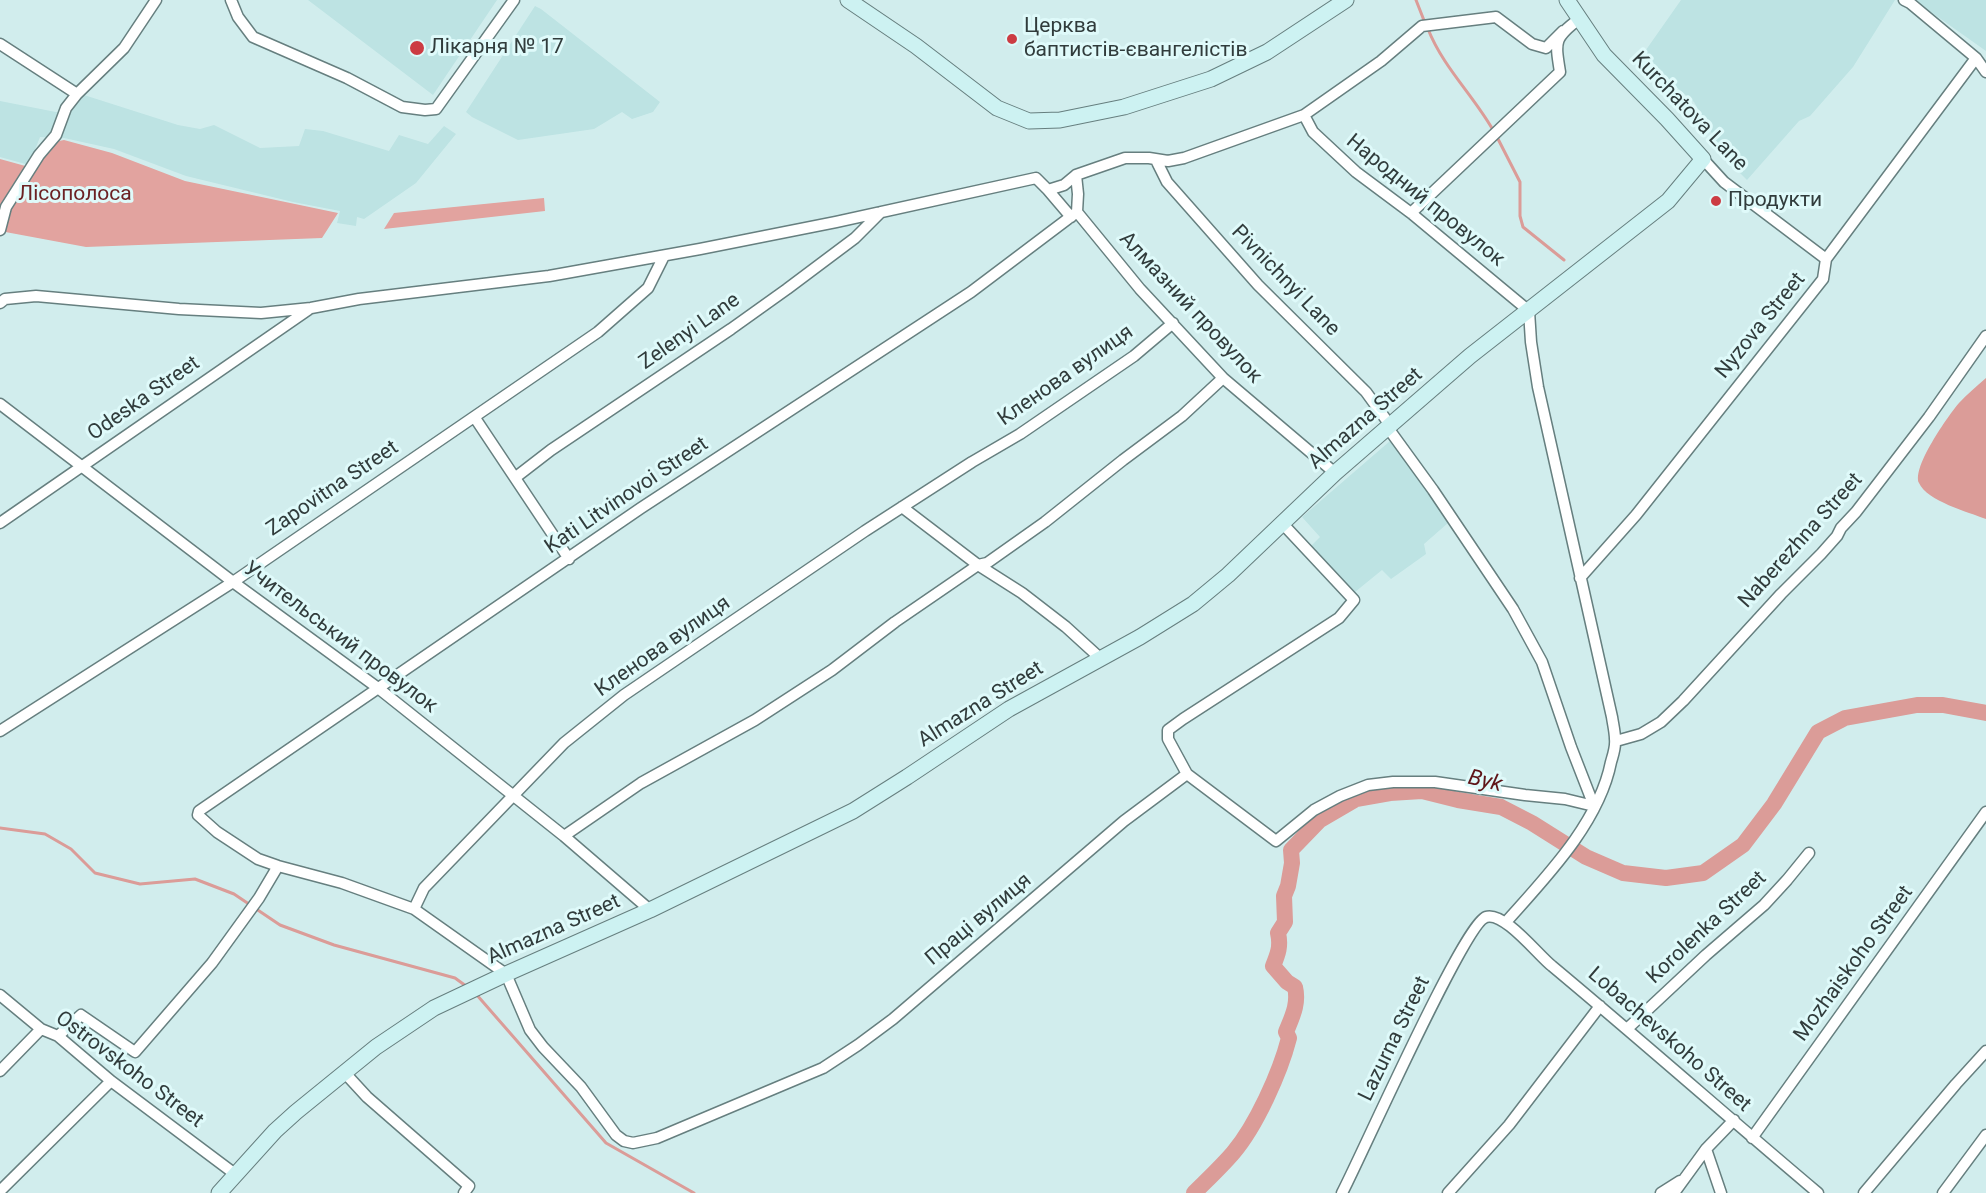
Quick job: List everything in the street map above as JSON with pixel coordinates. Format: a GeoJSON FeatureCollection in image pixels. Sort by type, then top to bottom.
{"type":"FeatureCollection","features":[{"type":"Feature","properties":{"kind":"main road"},"geometry":{"type":"LineString","coordinates":[[848,0],[916,46],[997,108],[1029,121],[1060,120],[1124,107],[1211,79],[1267,52],[1346,0]]}},
{"type":"Feature","properties":{"kind":"main road","name":"Kurchatova Lane"},"geometry":{"type":"LineString","coordinates":[[1567,0],[1604,55],[1667,118],[1703,159]]}},
{"type":"Feature","properties":{"kind":"main road","name":"Almazna Street"},"geometry":{"type":"LineString","coordinates":[[219,1193],[275,1131],[376,1047],[434,1008],[650,910],[853,811],[1009,709],[1140,637],[1193,604],[1228,575],[1335,473],[1470,356],[1668,201],[1703,159]]}},
{"type":"Feature","properties":{"kind":"street"},"geometry":{"type":"LineString","coordinates":[[0,230],[6,207],[39,155],[56,135],[66,108],[77,94],[124,48],[156,0]]}},
{"type":"Feature","properties":{"kind":"street"},"geometry":{"type":"LineString","coordinates":[[231,0],[238,17],[253,37],[347,78],[402,106],[425,110],[436,109],[514,0]]}},
{"type":"Feature","properties":{"kind":"street"},"geometry":{"type":"LineString","coordinates":[[1904,0],[1976,58],[1986,72]]}},
{"type":"Feature","properties":{"kind":"street"},"geometry":{"type":"LineString","coordinates":[[2,298],[36,297],[261,314],[360,299],[549,276],[664,256],[836,222],[1036,178],[1048,190],[1064,185],[1076,175],[1125,158],[1168,161],[1184,158],[1304,115],[1381,61],[1422,26],[1496,17],[1532,44],[1546,48],[1579,19]]}},
{"type":"Feature","properties":{"kind":"street"},"geometry":{"type":"LineString","coordinates":[[1411,213],[1560,72],[1556,51],[1557,41],[1563,31]]}},
{"type":"Feature","properties":{"kind":"street"},"geometry":{"type":"LineString","coordinates":[[0,44],[77,94]]}},
{"type":"Feature","properties":{"kind":"street","name":"Nyzova Street"},"geometry":{"type":"LineString","coordinates":[[1580,578],[1636,515],[1823,279],[1826,259],[1976,58]]}},
{"type":"Feature","properties":{"kind":"street","name":"Народний провулок"},"geometry":{"type":"LineString","coordinates":[[1304,115],[1312,132],[1356,172],[1411,213],[1529,311]]}},
{"type":"Feature","properties":{"kind":"street","name":"Kurchatova Lane"},"geometry":{"type":"LineString","coordinates":[[1703,159],[1724,182],[1826,259]]}},
{"type":"Feature","properties":{"kind":"street","name":"Pivnichnyi Lane"},"geometry":{"type":"LineString","coordinates":[[1156,160],[1167,182],[1258,285],[1366,392],[1433,490],[1512,609],[1542,662],[1594,806]]}},
{"type":"Feature","properties":{"kind":"street"},"geometry":{"type":"LineString","coordinates":[[1074,215],[1078,194],[1076,175]]}},
{"type":"Feature","properties":{"kind":"street","name":"Алмазний провулок"},"geometry":{"type":"LineString","coordinates":[[1048,190],[1074,215],[1223,378],[1335,473]]}},
{"type":"Feature","properties":{"kind":"street","name":"Zelenyi Lane"},"geometry":{"type":"LineString","coordinates":[[516,477],[787,289],[848,243],[881,212]]}},
{"type":"Feature","properties":{"kind":"street","name":"Kati Litvinovoi Street"},"geometry":{"type":"LineString","coordinates":[[278,866],[258,859],[240,848],[198,815],[199,811],[651,502],[971,291],[1074,215]]}},
{"type":"Feature","properties":{"kind":"street","name":"Zapovitna Street"},"geometry":{"type":"LineString","coordinates":[[0,730],[233,582],[598,332],[648,288],[664,256]]}},
{"type":"Feature","properties":{"kind":"street","name":"Odeska Street"},"geometry":{"type":"LineString","coordinates":[[0,523],[311,308]]}},
{"type":"Feature","properties":{"kind":"street"},"geometry":{"type":"LineString","coordinates":[[1506,922],[1557,864],[1580,833],[1605,784],[1616,741],[1538,387],[1529,311]]}},
{"type":"Feature","properties":{"kind":"street","name":"Кленова вулиця"},"geometry":{"type":"LineString","coordinates":[[414,909],[424,888],[564,743],[624,695],[902,507],[1020,434],[1134,356],[1173,323]]}},
{"type":"Feature","properties":{"kind":"street","name":"Naberezhna Street"},"geometry":{"type":"LineString","coordinates":[[1616,741],[1641,734],[1661,722],[1821,554],[1917,433],[1986,336]]}},
{"type":"Feature","properties":{"kind":"street"},"geometry":{"type":"LineString","coordinates":[[564,836],[641,783],[755,720],[832,670],[895,622],[978,565],[987,563],[1045,522],[1182,416],[1223,378]]}},
{"type":"Feature","properties":{"kind":"street","name":"Учительський провулок"},"geometry":{"type":"LineString","coordinates":[[0,404],[233,582],[378,688],[564,836],[650,910]]}},
{"type":"Feature","properties":{"kind":"street"},"geometry":{"type":"LineString","coordinates":[[475,417],[569,559]]}},
{"type":"Feature","properties":{"kind":"street"},"geometry":{"type":"LineString","coordinates":[[902,507],[978,565],[1022,593],[1100,658]]}},
{"type":"Feature","properties":{"kind":"street"},"geometry":{"type":"LineString","coordinates":[[1281,522],[1354,600],[1339,618],[1168,730],[1168,739],[1187,774],[1276,841],[1314,810],[1340,796],[1368,785],[1393,782],[1435,782],[1565,799],[1594,806]]}},
{"type":"Feature","properties":{"kind":"street","name":"Праці вулиця"},"geometry":{"type":"LineString","coordinates":[[506,974],[530,1030],[581,1087],[616,1135],[624,1141],[633,1143],[657,1138],[823,1068],[858,1045],[893,1019],[1124,821],[1187,774]]}},
{"type":"Feature","properties":{"kind":"street","name":"Mozhaiskoho Street"},"geometry":{"type":"LineString","coordinates":[[1752,1138],[1986,812]]}},
{"type":"Feature","properties":{"kind":"street","name":"Korolenka Street"},"geometry":{"type":"LineString","coordinates":[[1628,1028],[1706,955],[1764,905],[1809,853]]}},
{"type":"Feature","properties":{"kind":"street"},"geometry":{"type":"LineString","coordinates":[[58,1036],[81,1014],[135,1052],[212,963],[259,898],[278,866],[342,883],[414,909],[506,974]]}},
{"type":"Feature","properties":{"kind":"street","name":"Lobachevskoho Street"},"geometry":{"type":"LineString","coordinates":[[1496,916],[1506,922],[1543,958],[1628,1028],[1818,1193]]}},
{"type":"Feature","properties":{"kind":"street","name":"Lazurna Street"},"geometry":{"type":"LineString","coordinates":[[1342,1193],[1454,963],[1476,925],[1484,917],[1496,916]]}},
{"type":"Feature","properties":{"kind":"street","name":"Ostrovskoho Street"},"geometry":{"type":"LineString","coordinates":[[0,994],[41,1029],[58,1036],[111,1081],[236,1174]]}},
{"type":"Feature","properties":{"kind":"street"},"geometry":{"type":"LineString","coordinates":[[1448,1193],[1509,1125],[1600,1006]]}},
{"type":"Feature","properties":{"kind":"street"},"geometry":{"type":"LineString","coordinates":[[0,1071],[41,1029]]}},
{"type":"Feature","properties":{"kind":"street"},"geometry":{"type":"LineString","coordinates":[[1864,1193],[1956,1083],[1986,1051]]}},
{"type":"Feature","properties":{"kind":"street"},"geometry":{"type":"LineString","coordinates":[[344,1072],[367,1097],[467,1189]]}},
{"type":"Feature","properties":{"kind":"street"},"geometry":{"type":"LineString","coordinates":[[0,1191],[111,1081]]}},
{"type":"Feature","properties":{"kind":"street"},"geometry":{"type":"LineString","coordinates":[[1674,1193],[1706,1149],[1734,1120]]}},
{"type":"Feature","properties":{"kind":"street"},"geometry":{"type":"LineString","coordinates":[[1943,1193],[1986,1135]]}},
{"type":"Feature","properties":{"kind":"street"},"geometry":{"type":"LineString","coordinates":[[1706,1149],[1721,1193]]}},
{"type":"Feature","properties":{"kind":"street"},"geometry":{"type":"LineString","coordinates":[[1661,1193],[1683,1179]]}},
{"type":"Feature","properties":{"kind":"shaded area","name":"Лікарня № 17"},"geometry":{"type":"Polygon","coordinates":[[[308,0],[497,0],[433,95],[308,0]]]}},
{"type":"Feature","properties":{"kind":"shaded area"},"geometry":{"type":"Polygon","coordinates":[[[1681,0],[1895,0],[1853,67],[1810,116],[1799,121],[1747,180],[1728,161],[1694,102],[1641,57],[1681,0]]]}},
{"type":"Feature","properties":{"kind":"shaded area"},"geometry":{"type":"Polygon","coordinates":[[[1914,0],[1986,0],[1986,51],[1914,0]]]}},
{"type":"Feature","properties":{"kind":"shaded area"},"geometry":{"type":"Polygon","coordinates":[[[535,6],[660,102],[653,112],[632,119],[622,112],[594,129],[518,140],[466,112],[535,6]]]}},
{"type":"Feature","properties":{"kind":"shaded area"},"geometry":{"type":"Polygon","coordinates":[[[84,95],[178,125],[200,129],[214,125],[260,148],[299,146],[305,129],[323,131],[389,151],[399,135],[428,144],[444,126],[456,134],[416,183],[364,219],[357,217],[356,226],[337,223],[340,211],[186,176],[114,149],[64,138],[40,137],[29,165],[0,157],[0,101],[66,114],[84,95]]]}},
{"type":"Feature","properties":{"kind":"shaded area"},"geometry":{"type":"Polygon","coordinates":[[[1986,378],[1986,519],[1930,495],[1919,483],[1918,476],[1932,442],[1947,419],[1962,400],[1986,378]]]}},
{"type":"Feature","properties":{"kind":"shaded area"},"geometry":{"type":"Polygon","coordinates":[[[1390,441],[1425,485],[1448,523],[1424,544],[1426,554],[1391,579],[1382,570],[1355,592],[1311,546],[1320,537],[1302,517],[1390,441]]]}},
{"type":"Feature","properties":{"kind":"green space","name":"Лісополоса"},"geometry":{"type":"Polygon","coordinates":[[[64,140],[112,153],[185,181],[338,213],[322,238],[86,247],[0,231],[0,159],[29,167],[50,152],[54,142],[64,140]]]}},
{"type":"Feature","properties":{"kind":"green space"},"geometry":{"type":"Polygon","coordinates":[[[544,198],[545,211],[384,229],[394,213],[544,198]]]}},
{"type":"Feature","properties":{"kind":"waterway"},"geometry":{"type":"LineString","coordinates":[[1416,0],[1425,23]]}},
{"type":"Feature","properties":{"kind":"waterway"},"geometry":{"type":"LineString","coordinates":[[1428,29],[1442,56],[1493,130]]}},
{"type":"Feature","properties":{"kind":"waterway"},"geometry":{"type":"LineString","coordinates":[[1497,137],[1520,182],[1520,216],[1523,227],[1564,260]]}},
{"type":"Feature","properties":{"kind":"waterway","name":"Byk"},"geometry":{"type":"LineString","coordinates":[[1194,1193],[1242,1142],[1266,1098],[1285,1052],[1289,1038],[1286,1032],[1294,1010],[1296,993],[1295,987],[1287,982],[1273,966],[1278,950],[1278,933],[1285,922],[1284,896],[1292,863],[1291,850],[1320,820],[1356,799],[1390,793],[1422,791],[1501,807],[1532,823],[1586,857],[1623,873],[1666,878],[1703,873],[1743,845],[1774,804],[1818,732],[1845,718],[1917,705],[1943,705],[1986,713]]}},
{"type":"Feature","properties":{"kind":"waterway"},"geometry":{"type":"LineString","coordinates":[[0,828],[45,834],[71,849],[95,873],[140,884],[195,879],[234,894],[280,925],[334,945],[455,978],[466,986]]}},
{"type":"Feature","properties":{"kind":"waterway"},"geometry":{"type":"LineString","coordinates":[[476,994],[606,1143],[694,1193]]}},
{"type":"Feature","properties":{"kind":"place","name":"Церква баптистів-євангелістів"},"geometry":{"type":"Point","coordinates":[1012,39]}},
{"type":"Feature","properties":{"kind":"place","name":"Лікарня № 17"},"geometry":{"type":"Point","coordinates":[417,48]}},
{"type":"Feature","properties":{"kind":"place","name":"Продукти"},"geometry":{"type":"Point","coordinates":[1716,201]}}]}
